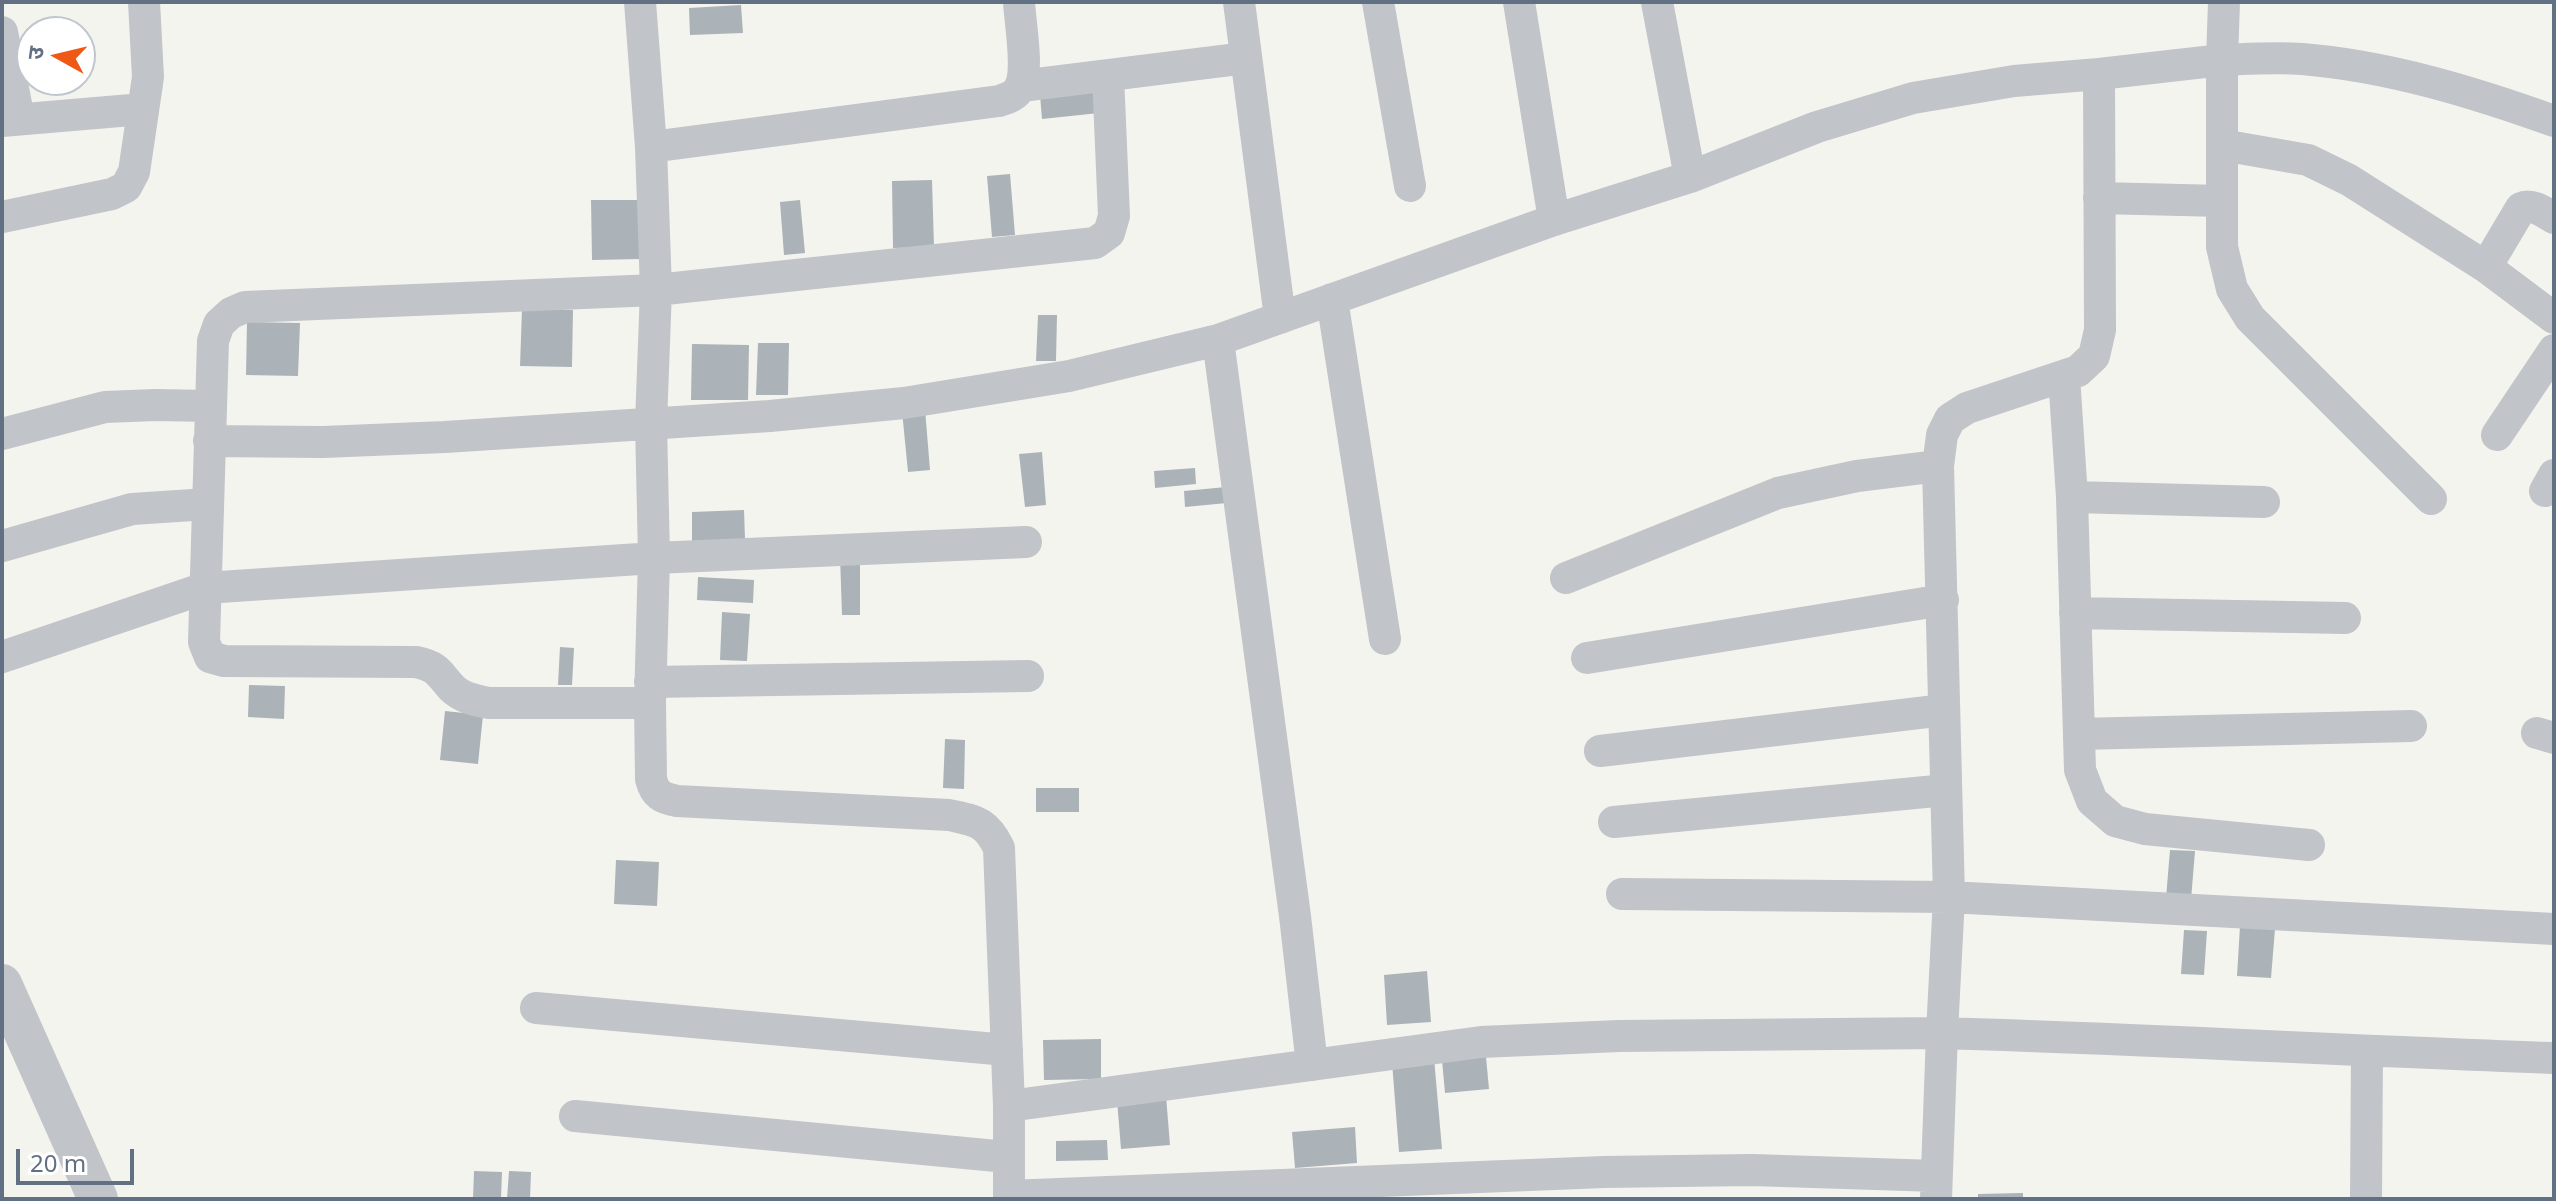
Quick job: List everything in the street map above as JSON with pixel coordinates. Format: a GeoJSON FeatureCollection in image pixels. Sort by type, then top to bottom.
{"type":"FeatureCollection","features":[{"type":"Feature","properties":{"kind":"street"},"geometry":{"type":"LineString","coordinates":[[2,217],[112,194],[126,187],[134,172],[148,77],[144,2]]}},
{"type":"Feature","properties":{"kind":"street"},"geometry":{"type":"LineString","coordinates":[[640,2],[651,147],[656,290],[651,423],[654,558],[650,692],[651,779],[654,791],[663,798],[949,815],[972,820],[990,830],[999,848],[1009,1106],[1009,1197],[1604,1172],[1752,1170],[1936,1187],[1949,897],[1938,466],[1942,435],[1950,419],[1967,408],[2078,371],[2094,356],[2100,330],[2099,74]]}},
{"type":"Feature","properties":{"kind":"street"},"geometry":{"type":"LineString","coordinates":[[651,147],[999,101],[1015,96],[1021,86],[1023,69],[1019,2]]}},
{"type":"Feature","properties":{"kind":"street"},"geometry":{"type":"LineString","coordinates":[[1239,2],[1280,318]]}},
{"type":"Feature","properties":{"kind":"street"},"geometry":{"type":"LineString","coordinates":[[1378,2],[1410,186]]}},
{"type":"Feature","properties":{"kind":"street"},"geometry":{"type":"LineString","coordinates":[[1519,2],[1554,220]]}},
{"type":"Feature","properties":{"kind":"street"},"geometry":{"type":"LineString","coordinates":[[1657,2],[1690,177]]}},
{"type":"Feature","properties":{"kind":"street"},"geometry":{"type":"LineString","coordinates":[[2224,2],[2222,247],[2232,289],[2250,318],[2431,499]]}},
{"type":"Feature","properties":{"kind":"street"},"geometry":{"type":"LineString","coordinates":[[2,32],[11,120],[143,109]]}},
{"type":"Feature","properties":{"kind":"street"},"geometry":{"type":"LineString","coordinates":[[1021,86],[1246,58]]}},
{"type":"Feature","properties":{"kind":"street"},"geometry":{"type":"LineString","coordinates":[[209,441],[323,442],[651,423],[904,403],[1069,376],[1218,340],[1554,220],[1690,177],[1817,127],[1913,98],[2014,81],[2222,60],[2301,59],[2385,71],[2491,99],[2554,121]]}},
{"type":"Feature","properties":{"kind":"street"},"geometry":{"type":"LineString","coordinates":[[1028,676],[650,692],[488,703],[468,698],[453,688],[432,666],[416,662],[224,661],[210,657],[204,642],[213,341],[219,324],[231,313],[245,307],[656,290],[1095,243],[1109,233],[1114,216],[1108,75]]}},
{"type":"Feature","properties":{"kind":"street"},"geometry":{"type":"LineString","coordinates":[[2222,145],[2308,160],[2349,180],[2486,267],[2554,318]]}},
{"type":"Feature","properties":{"kind":"street"},"geometry":{"type":"LineString","coordinates":[[2099,198],[2222,201]]}},
{"type":"Feature","properties":{"kind":"street"},"geometry":{"type":"LineString","coordinates":[[2486,267],[2521,208],[2527,205],[2554,218]]}},
{"type":"Feature","properties":{"kind":"street"},"geometry":{"type":"LineString","coordinates":[[1332,299],[1385,639]]}},
{"type":"Feature","properties":{"kind":"street"},"geometry":{"type":"LineString","coordinates":[[1218,340],[1312,1065]]}},
{"type":"Feature","properties":{"kind":"street"},"geometry":{"type":"LineString","coordinates":[[2497,435],[2554,350]]}},
{"type":"Feature","properties":{"kind":"street"},"geometry":{"type":"LineString","coordinates":[[2064,376],[2072,497],[2080,770],[2092,801],[2115,821],[2145,829],[2309,845]]}},
{"type":"Feature","properties":{"kind":"street"},"geometry":{"type":"LineString","coordinates":[[2,434],[105,407],[211,406]]}},
{"type":"Feature","properties":{"kind":"street"},"geometry":{"type":"LineString","coordinates":[[1566,578],[1778,493],[1857,476],[1938,466]]}},
{"type":"Feature","properties":{"kind":"street"},"geometry":{"type":"LineString","coordinates":[[2072,497],[2264,502]]}},
{"type":"Feature","properties":{"kind":"street"},"geometry":{"type":"LineString","coordinates":[[2,546],[132,509],[208,504]]}},
{"type":"Feature","properties":{"kind":"street"},"geometry":{"type":"LineString","coordinates":[[2,657],[205,588],[654,558],[1026,542]]}},
{"type":"Feature","properties":{"kind":"street"},"geometry":{"type":"LineString","coordinates":[[1587,658],[1943,600]]}},
{"type":"Feature","properties":{"kind":"street"},"geometry":{"type":"LineString","coordinates":[[2075,613],[2345,618]]}},
{"type":"Feature","properties":{"kind":"street"},"geometry":{"type":"LineString","coordinates":[[1600,751],[1944,710]]}},
{"type":"Feature","properties":{"kind":"street"},"geometry":{"type":"LineString","coordinates":[[2079,734],[2411,726]]}},
{"type":"Feature","properties":{"kind":"street"},"geometry":{"type":"LineString","coordinates":[[1614,822],[1946,790]]}},
{"type":"Feature","properties":{"kind":"street"},"geometry":{"type":"LineString","coordinates":[[1622,894],[1949,897],[2554,929]]}},
{"type":"Feature","properties":{"kind":"street"},"geometry":{"type":"LineString","coordinates":[[2,984],[98,1199]]}},
{"type":"Feature","properties":{"kind":"street"},"geometry":{"type":"LineString","coordinates":[[536,1008],[1007,1050]]}},
{"type":"Feature","properties":{"kind":"street"},"geometry":{"type":"LineString","coordinates":[[1009,1106],[1481,1042],[1619,1036],[1942,1033],[2162,1039],[2554,1058]]}},
{"type":"Feature","properties":{"kind":"street"},"geometry":{"type":"LineString","coordinates":[[2366,1199],[2367,1051]]}},
{"type":"Feature","properties":{"kind":"street"},"geometry":{"type":"LineString","coordinates":[[575,1116],[1007,1157]]}},
{"type":"Feature","properties":{"kind":"building"},"geometry":{"type":"Polygon","coordinates":[[[741,5],[743,33],[690,35],[689,8],[741,5]]]}},
{"type":"Feature","properties":{"kind":"building"},"geometry":{"type":"Polygon","coordinates":[[[1097,90],[1099,113],[1042,119],[1040,95],[1097,90]]]}},
{"type":"Feature","properties":{"kind":"building"},"geometry":{"type":"Polygon","coordinates":[[[1010,174],[1015,235],[992,237],[987,176],[1010,174]]]}},
{"type":"Feature","properties":{"kind":"building"},"geometry":{"type":"Polygon","coordinates":[[[932,180],[934,247],[893,248],[892,181],[932,180]]]}},
{"type":"Feature","properties":{"kind":"building"},"geometry":{"type":"Polygon","coordinates":[[[591,200],[640,200],[640,259],[592,260],[591,200]]]}},
{"type":"Feature","properties":{"kind":"building"},"geometry":{"type":"Polygon","coordinates":[[[800,200],[805,253],[784,255],[780,202],[800,200]]]}},
{"type":"Feature","properties":{"kind":"building"},"geometry":{"type":"Polygon","coordinates":[[[522,309],[573,310],[572,367],[520,366],[522,309]]]}},
{"type":"Feature","properties":{"kind":"building"},"geometry":{"type":"Polygon","coordinates":[[[1038,315],[1057,315],[1056,361],[1036,361],[1038,315]]]}},
{"type":"Feature","properties":{"kind":"building"},"geometry":{"type":"Polygon","coordinates":[[[247,322],[300,323],[298,376],[246,375],[247,322]]]}},
{"type":"Feature","properties":{"kind":"building"},"geometry":{"type":"Polygon","coordinates":[[[758,343],[789,343],[788,395],[756,395],[758,343]]]}},
{"type":"Feature","properties":{"kind":"building"},"geometry":{"type":"Polygon","coordinates":[[[692,344],[749,345],[748,400],[691,400],[692,344]]]}},
{"type":"Feature","properties":{"kind":"building"},"geometry":{"type":"Polygon","coordinates":[[[925,409],[930,470],[908,472],[902,411],[925,409]]]}},
{"type":"Feature","properties":{"kind":"building"},"geometry":{"type":"Polygon","coordinates":[[[1042,452],[1046,505],[1025,507],[1019,454],[1042,452]]]}},
{"type":"Feature","properties":{"kind":"building"},"geometry":{"type":"Polygon","coordinates":[[[1195,468],[1196,484],[1155,488],[1154,471],[1195,468]]]}},
{"type":"Feature","properties":{"kind":"building"},"geometry":{"type":"Polygon","coordinates":[[[1226,487],[1227,503],[1185,507],[1184,491],[1226,487]]]}},
{"type":"Feature","properties":{"kind":"building"},"geometry":{"type":"Polygon","coordinates":[[[744,510],[745,539],[692,541],[692,512],[744,510]]]}},
{"type":"Feature","properties":{"kind":"building"},"geometry":{"type":"Polygon","coordinates":[[[840,556],[860,556],[860,615],[842,615],[840,556]]]}},
{"type":"Feature","properties":{"kind":"building"},"geometry":{"type":"Polygon","coordinates":[[[698,577],[754,580],[753,603],[697,600],[698,577]]]}},
{"type":"Feature","properties":{"kind":"building"},"geometry":{"type":"Polygon","coordinates":[[[722,612],[750,614],[747,661],[720,660],[722,612]]]}},
{"type":"Feature","properties":{"kind":"building"},"geometry":{"type":"Polygon","coordinates":[[[560,647],[574,648],[572,685],[558,685],[560,647]]]}},
{"type":"Feature","properties":{"kind":"building"},"geometry":{"type":"Polygon","coordinates":[[[249,685],[285,686],[284,719],[248,717],[249,685]]]}},
{"type":"Feature","properties":{"kind":"building"},"geometry":{"type":"Polygon","coordinates":[[[445,711],[483,715],[478,764],[440,760],[445,711]]]}},
{"type":"Feature","properties":{"kind":"building"},"geometry":{"type":"Polygon","coordinates":[[[945,739],[965,740],[964,789],[943,788],[945,739]]]}},
{"type":"Feature","properties":{"kind":"building"},"geometry":{"type":"Polygon","coordinates":[[[1036,788],[1079,788],[1079,812],[1036,812],[1036,788]]]}},
{"type":"Feature","properties":{"kind":"building"},"geometry":{"type":"Polygon","coordinates":[[[2170,850],[2195,851],[2191,900],[2166,898],[2170,850]]]}},
{"type":"Feature","properties":{"kind":"building"},"geometry":{"type":"Polygon","coordinates":[[[616,860],[659,862],[657,906],[614,904],[616,860]]]}},
{"type":"Feature","properties":{"kind":"building"},"geometry":{"type":"Polygon","coordinates":[[[2240,926],[2275,929],[2271,978],[2237,976],[2240,926]]]}},
{"type":"Feature","properties":{"kind":"building"},"geometry":{"type":"Polygon","coordinates":[[[2184,930],[2207,931],[2204,975],[2181,974],[2184,930]]]}},
{"type":"Feature","properties":{"kind":"building"},"geometry":{"type":"Polygon","coordinates":[[[1427,971],[1431,1022],[1387,1025],[1384,975],[1427,971]]]}},
{"type":"Feature","properties":{"kind":"building"},"geometry":{"type":"Polygon","coordinates":[[[1101,1039],[1101,1079],[1044,1080],[1043,1040],[1101,1039]]]}},
{"type":"Feature","properties":{"kind":"building"},"geometry":{"type":"Polygon","coordinates":[[[1485,1046],[1489,1089],[1445,1093],[1441,1049],[1485,1046]]]}},
{"type":"Feature","properties":{"kind":"building"},"geometry":{"type":"Polygon","coordinates":[[[1434,1058],[1442,1149],[1399,1152],[1392,1062],[1434,1058]]]}},
{"type":"Feature","properties":{"kind":"building"},"geometry":{"type":"Polygon","coordinates":[[[1166,1096],[1170,1145],[1121,1149],[1117,1100],[1166,1096]]]}},
{"type":"Feature","properties":{"kind":"building"},"geometry":{"type":"Polygon","coordinates":[[[1355,1127],[1357,1163],[1295,1168],[1292,1132],[1355,1127]]]}},
{"type":"Feature","properties":{"kind":"building"},"geometry":{"type":"Polygon","coordinates":[[[1107,1140],[1108,1160],[1056,1161],[1056,1141],[1107,1140]]]}},
{"type":"Feature","properties":{"kind":"building"},"geometry":{"type":"Polygon","coordinates":[[[474,1171],[502,1172],[501,1199],[473,1199],[474,1171]]]}},
{"type":"Feature","properties":{"kind":"building"},"geometry":{"type":"Polygon","coordinates":[[[509,1171],[531,1172],[530,1199],[507,1199],[509,1171]]]}},
{"type":"Feature","properties":{"kind":"building"},"geometry":{"type":"Polygon","coordinates":[[[2023,1193],[2023,1199],[1978,1199],[1978,1194],[2023,1193]]]}}]}
